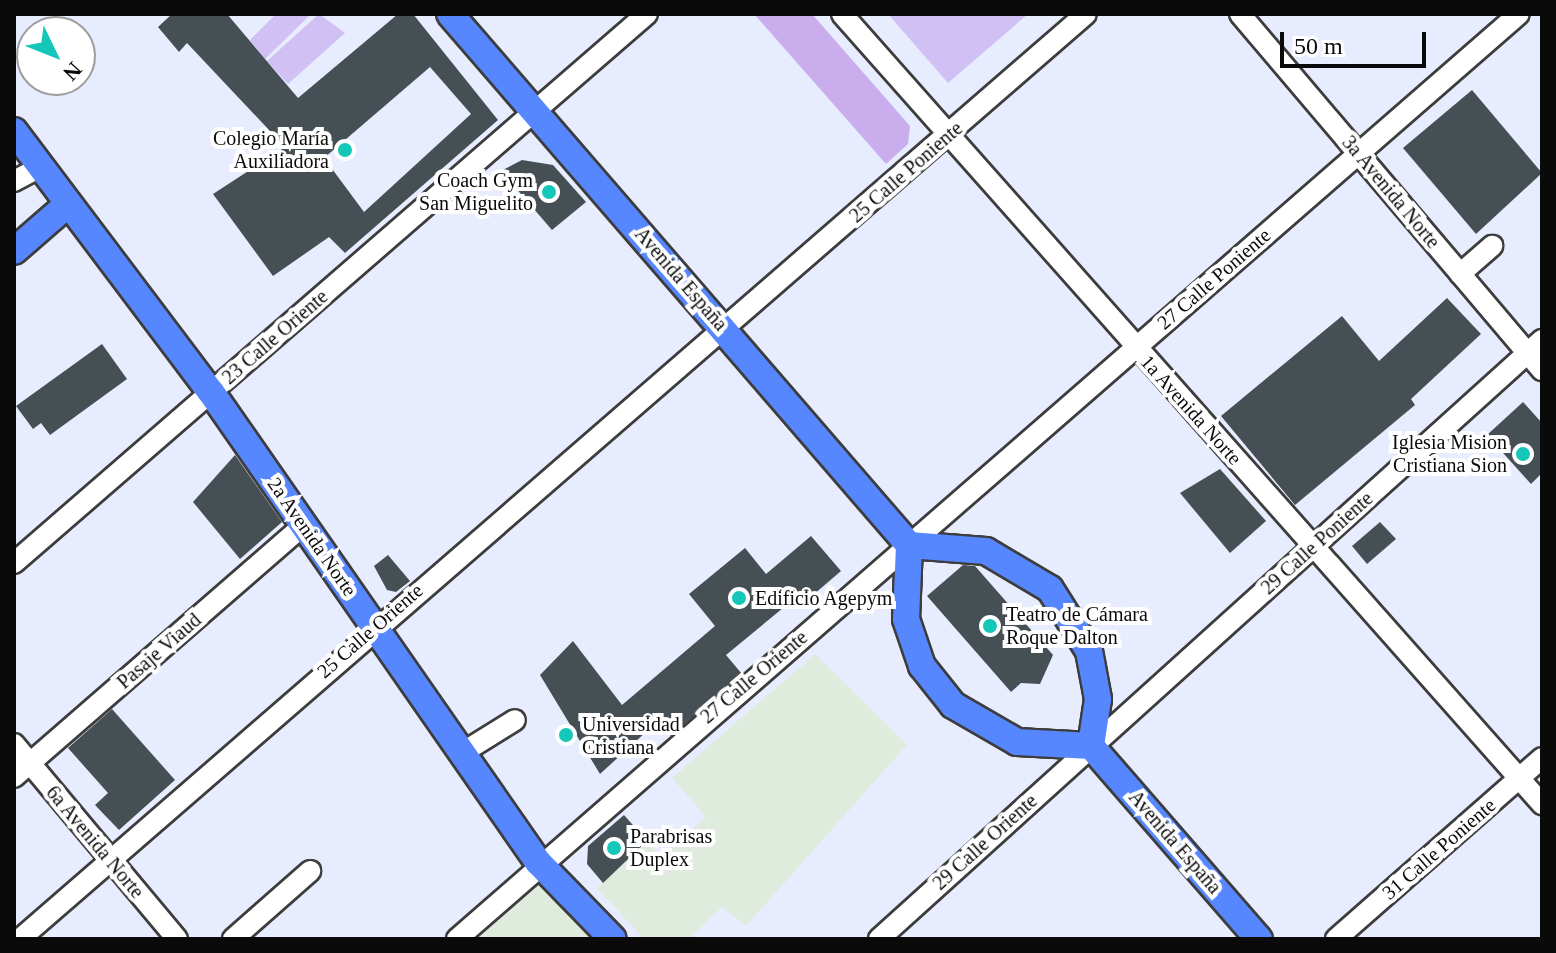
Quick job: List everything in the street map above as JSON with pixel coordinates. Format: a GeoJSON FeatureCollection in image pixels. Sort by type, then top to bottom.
{"type":"FeatureCollection","features":[{"type":"Feature","properties":{"kind":"main road","name":"Avenida España"},"geometry":{"type":"LineString","coordinates":[[450,14],[909,545]]}},
{"type":"Feature","properties":{"kind":"main road","name":"2a Avenida Norte"},"geometry":{"type":"LineString","coordinates":[[14,131],[211,392],[538,862],[613,939]]}},
{"type":"Feature","properties":{"kind":"main road"},"geometry":{"type":"LineString","coordinates":[[14,251],[68,204]]}},
{"type":"Feature","properties":{"kind":"main road"},"geometry":{"type":"LineString","coordinates":[[909,545],[986,551],[1050,589],[1089,651],[1098,699],[1091,746],[1017,742],[972,721],[944,696],[922,666],[906,619],[909,545]]}},
{"type":"Feature","properties":{"kind":"main road","name":"Avenida España"},"geometry":{"type":"LineString","coordinates":[[1091,746],[1259,939]]}},
{"type":"Feature","properties":{"kind":"street","name":"23 Calle Oriente"},"geometry":{"type":"LineString","coordinates":[[14,563],[647,14]]}},
{"type":"Feature","properties":{"kind":"street","name":"1a Avenida Norte"},"geometry":{"type":"LineString","coordinates":[[842,14],[946,136],[1542,804]]}},
{"type":"Feature","properties":{"kind":"street","name":"25 Calle Poniente"},"geometry":{"type":"LineString","coordinates":[[726,331],[1086,14]]}},
{"type":"Feature","properties":{"kind":"street","name":"3a Avenida Norte"},"geometry":{"type":"LineString","coordinates":[[1240,14],[1460,274],[1535,346],[1542,370]]}},
{"type":"Feature","properties":{"kind":"street","name":"27 Calle Poniente"},"geometry":{"type":"LineString","coordinates":[[909,545],[1519,14]]}},
{"type":"Feature","properties":{"kind":"street"},"geometry":{"type":"LineString","coordinates":[[14,181],[40,167]]}},
{"type":"Feature","properties":{"kind":"street"},"geometry":{"type":"LineString","coordinates":[[1460,274],[1492,246]]}},
{"type":"Feature","properties":{"kind":"street","name":"25 Calle Oriente"},"geometry":{"type":"LineString","coordinates":[[20,939],[373,626],[726,331]]}},
{"type":"Feature","properties":{"kind":"street","name":"29 Calle Poniente"},"geometry":{"type":"LineString","coordinates":[[1091,746],[1535,346]]}},
{"type":"Feature","properties":{"kind":"street","name":"Pasaje Viaud"},"geometry":{"type":"LineString","coordinates":[[14,777],[304,525]]}},
{"type":"Feature","properties":{"kind":"street","name":"27 Calle Oriente"},"geometry":{"type":"LineString","coordinates":[[457,939],[538,862],[909,545]]}},
{"type":"Feature","properties":{"kind":"street"},"geometry":{"type":"LineString","coordinates":[[462,753],[515,720]]}},
{"type":"Feature","properties":{"kind":"street","name":"6a Avenida Norte"},"geometry":{"type":"LineString","coordinates":[[14,744],[177,939]]}},
{"type":"Feature","properties":{"kind":"street","name":"29 Calle Oriente"},"geometry":{"type":"LineString","coordinates":[[879,939],[1091,746]]}},
{"type":"Feature","properties":{"kind":"street","name":"31 Calle Poniente"},"geometry":{"type":"LineString","coordinates":[[1336,939],[1542,758]]}},
{"type":"Feature","properties":{"kind":"street"},"geometry":{"type":"LineString","coordinates":[[233,939],[310,871]]}},
{"type":"Feature","properties":{"kind":"shaded area"},"geometry":{"type":"Polygon","coordinates":[[[276,14],[311,14],[265,59],[250,40],[276,14]]]}},
{"type":"Feature","properties":{"kind":"shaded area"},"geometry":{"type":"Polygon","coordinates":[[[319,14],[345,33],[288,84],[267,61],[319,14]]]}},
{"type":"Feature","properties":{"kind":"shaded area"},"geometry":{"type":"Polygon","coordinates":[[[754,14],[812,14],[910,126],[908,144],[886,164],[754,14]]]}},
{"type":"Feature","properties":{"kind":"shaded area"},"geometry":{"type":"Polygon","coordinates":[[[888,14],[1028,14],[948,83],[888,14]]]}},
{"type":"Feature","properties":{"kind":"shaded area"},"geometry":{"type":"Polygon","coordinates":[[[815,654],[907,745],[746,926],[722,907],[689,939],[644,939],[597,888],[647,841],[661,857],[706,817],[672,778],[815,654]]]}},
{"type":"Feature","properties":{"kind":"shaded area"},"geometry":{"type":"Polygon","coordinates":[[[537,876],[600,939],[469,939],[537,876]]]}},
{"type":"Feature","properties":{"kind":"building","name":"Colegio María Auxiliadora"},"geometry":{"type":"Polygon","coordinates":[[[172,14],[227,14],[298,98],[398,14],[413,14],[498,120],[345,253],[329,237],[273,276],[213,194],[285,147],[187,43],[179,52],[158,27],[172,14]],[[430,67],[324,158],[364,212],[471,114],[430,67]]]}},
{"type":"Feature","properties":{"kind":"building"},"geometry":{"type":"Polygon","coordinates":[[[1472,90],[1542,173],[1476,234],[1403,148],[1472,90]]]}},
{"type":"Feature","properties":{"kind":"building","name":"Coach Gym San Miguelito"},"geometry":{"type":"Polygon","coordinates":[[[522,160],[553,165],[586,202],[552,230],[501,171],[522,160]]]}},
{"type":"Feature","properties":{"kind":"building"},"geometry":{"type":"Polygon","coordinates":[[[1447,298],[1481,334],[1411,399],[1415,405],[1295,505],[1221,416],[1342,316],[1379,361],[1447,298]]]}},
{"type":"Feature","properties":{"kind":"building"},"geometry":{"type":"Polygon","coordinates":[[[102,344],[127,379],[50,435],[41,423],[33,429],[16,406],[102,344]]]}},
{"type":"Feature","properties":{"kind":"building","name":"Iglesia Mision Cristiana Sion"},"geometry":{"type":"Polygon","coordinates":[[[1523,402],[1542,423],[1542,473],[1531,484],[1487,435],[1523,402]]]}},
{"type":"Feature","properties":{"kind":"building"},"geometry":{"type":"Polygon","coordinates":[[[235,455],[282,522],[240,559],[193,502],[235,455]]]}},
{"type":"Feature","properties":{"kind":"building"},"geometry":{"type":"Polygon","coordinates":[[[1220,469],[1266,521],[1230,553],[1180,493],[1220,469]]]}},
{"type":"Feature","properties":{"kind":"building"},"geometry":{"type":"Polygon","coordinates":[[[1380,522],[1396,539],[1367,564],[1352,546],[1380,522]]]}},
{"type":"Feature","properties":{"kind":"building"},"geometry":{"type":"Polygon","coordinates":[[[811,536],[841,571],[806,601],[800,594],[726,655],[742,674],[671,736],[658,721],[600,774],[540,675],[573,641],[622,705],[715,626],[689,594],[745,548],[766,574],[811,536]]]}},
{"type":"Feature","properties":{"kind":"building"},"geometry":{"type":"Polygon","coordinates":[[[388,555],[410,581],[396,592],[387,590],[374,566],[388,555]]]}},
{"type":"Feature","properties":{"kind":"building","name":"Teatro de Cámara Roque Dalton"},"geometry":{"type":"Polygon","coordinates":[[[963,565],[975,566],[1053,655],[1040,684],[1021,683],[1011,692],[927,596],[963,565]]]}},
{"type":"Feature","properties":{"kind":"building"},"geometry":{"type":"Polygon","coordinates":[[[112,709],[175,780],[119,830],[95,805],[108,793],[68,748],[112,709]]]}},
{"type":"Feature","properties":{"kind":"building","name":"Parabrisas Duplex"},"geometry":{"type":"Polygon","coordinates":[[[624,815],[647,841],[603,883],[587,864],[588,846],[624,815]]]}},
{"type":"Feature","properties":{"kind":"place","name":"Colegio María Auxiliadora"},"geometry":{"type":"Point","coordinates":[345,150]}},
{"type":"Feature","properties":{"kind":"place","name":"Coach Gym San Miguelito"},"geometry":{"type":"Point","coordinates":[549,192]}},
{"type":"Feature","properties":{"kind":"place","name":"Iglesia Mision Cristiana Sion"},"geometry":{"type":"Point","coordinates":[1523,454]}},
{"type":"Feature","properties":{"kind":"place","name":"Edificio Agepym"},"geometry":{"type":"Point","coordinates":[739,598]}},
{"type":"Feature","properties":{"kind":"place","name":"Teatro de Cámara Roque Dalton"},"geometry":{"type":"Point","coordinates":[990,626]}},
{"type":"Feature","properties":{"kind":"place","name":"Universidad Cristiana"},"geometry":{"type":"Point","coordinates":[566,735]}},
{"type":"Feature","properties":{"kind":"place","name":"Parabrisas Duplex"},"geometry":{"type":"Point","coordinates":[614,848]}}]}
